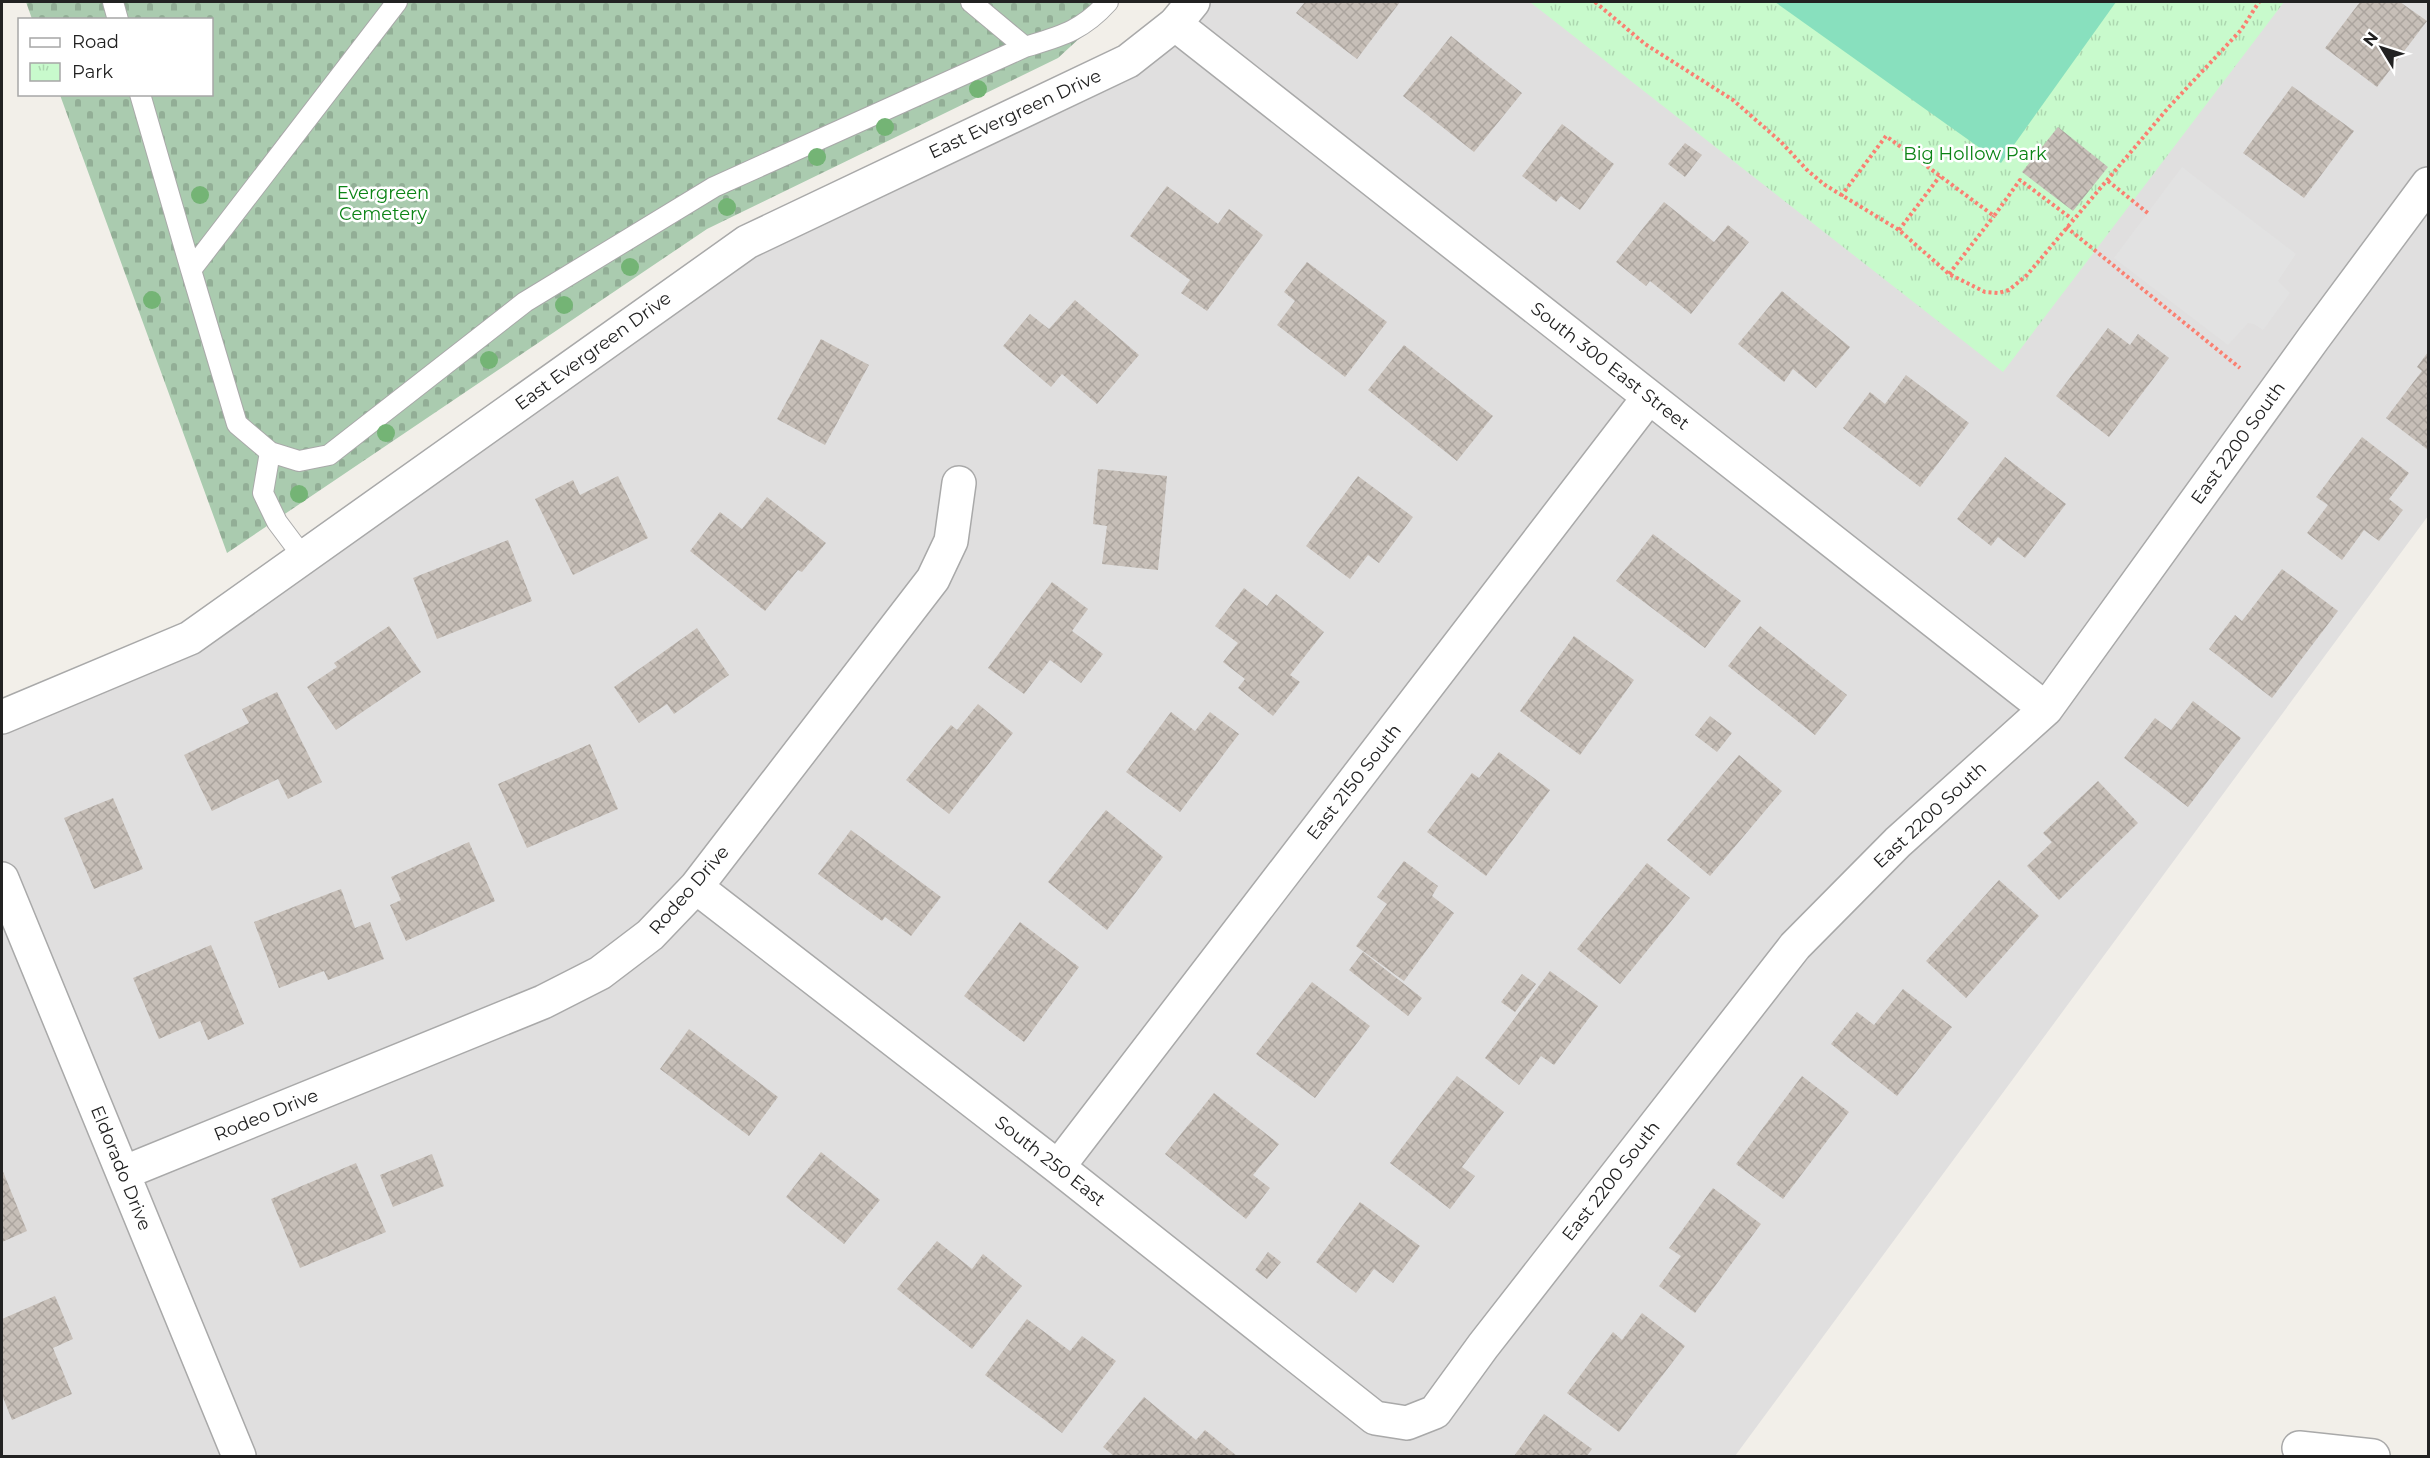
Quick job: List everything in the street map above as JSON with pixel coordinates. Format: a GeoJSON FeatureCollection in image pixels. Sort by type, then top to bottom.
{"type":"FeatureCollection","features":[{"type":"Feature","properties":{"kind":"street","name":"South 300 East Street"},"geometry":{"type":"LineString","coordinates":[[1184,13],[1649,397],[2046,709]]}},
{"type":"Feature","properties":{"kind":"street","name":"East Evergreen Drive"},"geometry":{"type":"LineString","coordinates":[[2,717],[190,638],[747,242],[1128,61],[1184,13]]}},
{"type":"Feature","properties":{"kind":"street","name":"East 2200 South"},"geometry":{"type":"LineString","coordinates":[[1407,1423],[1435,1412],[1483,1346],[1795,946],[1898,842],[2046,709],[2428,184]]}},
{"type":"Feature","properties":{"kind":"street","name":"East 2150 South"},"geometry":{"type":"LineString","coordinates":[[1058,1167],[1649,397]]}},
{"type":"Feature","properties":{"kind":"street","name":"Rodeo Drive"},"geometry":{"type":"LineString","coordinates":[[123,1173],[543,1002],[600,973],[650,935],[696,887],[933,579],[951,540],[959,483]]}},
{"type":"Feature","properties":{"kind":"street","name":"Eldorado Drive"},"geometry":{"type":"LineString","coordinates":[[2,879],[239,1456]]}},
{"type":"Feature","properties":{"kind":"street","name":"South 250 East"},"geometry":{"type":"LineString","coordinates":[[696,887],[1058,1167],[1375,1418],[1407,1423]]}},
{"type":"Feature","properties":{"kind":"street"},"geometry":{"type":"LineString","coordinates":[[2299,1448],[2373,1456]]}},
{"type":"Feature","properties":{"kind":"lane"},"geometry":{"type":"LineString","coordinates":[[113,2],[117,18]]}},
{"type":"Feature","properties":{"kind":"lane"},"geometry":{"type":"LineString","coordinates":[[191,270],[398,2]]}},
{"type":"Feature","properties":{"kind":"lane"},"geometry":{"type":"LineString","coordinates":[[971,2],[1025,47]]}},
{"type":"Feature","properties":{"kind":"lane"},"geometry":{"type":"LineString","coordinates":[[141,96],[237,424],[270,452],[299,461],[329,455],[525,302],[714,187],[1025,47],[1065,35],[1093,19],[1108,2]]}},
{"type":"Feature","properties":{"kind":"lane"},"geometry":{"type":"LineString","coordinates":[[270,452],[263,493],[276,522],[304,558]]}},
{"type":"Feature","properties":{"kind":"path"},"geometry":{"type":"LineString","coordinates":[[1595,2],[1645,44],[1733,100],[1781,142],[1808,171],[1841,196],[1899,230],[1949,274],[1985,292],[1998,293],[2009,290],[2027,275],[2168,108],[2241,30],[2259,2]]}},
{"type":"Feature","properties":{"kind":"path"},"geometry":{"type":"LineString","coordinates":[[1841,196],[1886,136],[1994,216]]}},
{"type":"Feature","properties":{"kind":"path"},"geometry":{"type":"LineString","coordinates":[[1899,230],[1940,176]]}},
{"type":"Feature","properties":{"kind":"path"},"geometry":{"type":"LineString","coordinates":[[1949,274],[2020,180],[2072,219]]}},
{"type":"Feature","properties":{"kind":"path"},"geometry":{"type":"LineString","coordinates":[[2108,181],[2149,214]]}},
{"type":"Feature","properties":{"kind":"path"},"geometry":{"type":"LineString","coordinates":[[2066,227],[2240,368]]}},
{"type":"Feature","properties":{"kind":"shaded area"},"geometry":{"type":"Polygon","coordinates":[[[1174,2],[2428,2],[2428,516],[1735,1456],[2,1456],[2,708],[190,638],[747,242],[1145,39],[1174,2]]]}},
{"type":"Feature","properties":{"kind":"shaded area"},"geometry":{"type":"Polygon","coordinates":[[[2182,167],[2296,254],[2278,281],[2290,293],[2263,330],[2248,323],[2228,345],[2114,258],[2182,167]]]}},
{"type":"Feature","properties":{"kind":"green space","name":"Evergreen Cemetery"},"geometry":{"type":"Polygon","coordinates":[[[26,2],[1119,2],[1058,58],[707,229],[227,553],[60,96],[213,96],[213,18],[32,18],[26,2]]]}},
{"type":"Feature","properties":{"kind":"green space","name":"Big Hollow Park"},"geometry":{"type":"Polygon","coordinates":[[[1530,2],[2284,2],[2003,372],[1530,2]]]}},
{"type":"Feature","properties":{"kind":"green space"},"geometry":{"type":"Polygon","coordinates":[[[1775,2],[2116,2],[2001,163],[1775,2]]]}},
{"type":"Feature","properties":{"kind":"building"},"geometry":{"type":"Polygon","coordinates":[[[1305,2],[1400,2],[1357,59],[1296,13],[1305,2]]]}},
{"type":"Feature","properties":{"kind":"building"},"geometry":{"type":"Polygon","coordinates":[[[2360,2],[2400,2],[2427,21],[2377,87],[2325,48],[2360,2]]]}},
{"type":"Feature","properties":{"kind":"building"},"geometry":{"type":"Polygon","coordinates":[[[1451,36],[1522,93],[1474,152],[1403,96],[1451,36]]]}},
{"type":"Feature","properties":{"kind":"building"},"geometry":{"type":"Polygon","coordinates":[[[2292,86],[2354,131],[2304,198],[2243,153],[2292,86]]]}},
{"type":"Feature","properties":{"kind":"building"},"geometry":{"type":"Polygon","coordinates":[[[1562,124],[1614,164],[1580,210],[1561,196],[1556,202],[1522,176],[1562,124]]]}},
{"type":"Feature","properties":{"kind":"building"},"geometry":{"type":"Polygon","coordinates":[[[2058,127],[2108,167],[2073,211],[2022,172],[2058,127]]]}},
{"type":"Feature","properties":{"kind":"building"},"geometry":{"type":"Polygon","coordinates":[[[1685,143],[1702,155],[1685,177],[1668,164],[1685,143]]]}},
{"type":"Feature","properties":{"kind":"building"},"geometry":{"type":"Polygon","coordinates":[[[1167,186],[1218,224],[1229,209],[1263,235],[1207,311],[1181,293],[1190,280],[1130,236],[1167,186]]]}},
{"type":"Feature","properties":{"kind":"building"},"geometry":{"type":"Polygon","coordinates":[[[1664,202],[1714,242],[1728,225],[1749,242],[1691,314],[1650,281],[1646,286],[1616,262],[1664,202]]]}},
{"type":"Feature","properties":{"kind":"building"},"geometry":{"type":"Polygon","coordinates":[[[1307,262],[1387,322],[1345,377],[1277,325],[1295,301],[1284,292],[1307,262]]]}},
{"type":"Feature","properties":{"kind":"building"},"geometry":{"type":"Polygon","coordinates":[[[1782,291],[1850,347],[1816,388],[1793,369],[1784,382],[1738,344],[1782,291]]]}},
{"type":"Feature","properties":{"kind":"building"},"geometry":{"type":"Polygon","coordinates":[[[1075,300],[1139,355],[1097,404],[1062,374],[1051,387],[1003,346],[1030,314],[1049,329],[1075,300]]]}},
{"type":"Feature","properties":{"kind":"building"},"geometry":{"type":"Polygon","coordinates":[[[2108,328],[2130,345],[2138,334],[2169,358],[2109,437],[2056,396],[2108,328]]]}},
{"type":"Feature","properties":{"kind":"building"},"geometry":{"type":"Polygon","coordinates":[[[821,339],[869,365],[825,445],[777,419],[821,339]]]}},
{"type":"Feature","properties":{"kind":"building"},"geometry":{"type":"Polygon","coordinates":[[[1404,345],[1493,416],[1457,461],[1368,390],[1404,345]]]}},
{"type":"Feature","properties":{"kind":"building"},"geometry":{"type":"Polygon","coordinates":[[[2428,352],[2428,450],[2386,418],[2422,371],[2417,367],[2428,352]]]}},
{"type":"Feature","properties":{"kind":"building"},"geometry":{"type":"Polygon","coordinates":[[[1906,375],[1969,423],[1920,487],[1843,428],[1870,392],[1885,404],[1906,375]]]}},
{"type":"Feature","properties":{"kind":"building"},"geometry":{"type":"Polygon","coordinates":[[[2362,437],[2409,473],[2389,499],[2403,510],[2379,541],[2364,530],[2342,560],[2307,533],[2328,505],[2316,497],[2362,437]]]}},
{"type":"Feature","properties":{"kind":"building"},"geometry":{"type":"Polygon","coordinates":[[[2005,457],[2066,504],[2025,558],[1998,537],[1991,546],[1957,519],[2005,457]]]}},
{"type":"Feature","properties":{"kind":"building"},"geometry":{"type":"Polygon","coordinates":[[[1098,469],[1167,476],[1158,570],[1102,564],[1107,526],[1093,524],[1098,469]]]}},
{"type":"Feature","properties":{"kind":"building"},"geometry":{"type":"Polygon","coordinates":[[[618,476],[648,538],[573,575],[535,499],[573,480],[580,495],[618,476]]]}},
{"type":"Feature","properties":{"kind":"building"},"geometry":{"type":"Polygon","coordinates":[[[1358,476],[1413,517],[1379,563],[1368,555],[1350,579],[1306,546],[1358,476]]]}},
{"type":"Feature","properties":{"kind":"building"},"geometry":{"type":"Polygon","coordinates":[[[767,497],[826,543],[802,572],[798,570],[765,611],[690,551],[720,512],[742,529],[767,497]]]}},
{"type":"Feature","properties":{"kind":"building"},"geometry":{"type":"Polygon","coordinates":[[[1653,534],[1741,601],[1705,648],[1616,581],[1653,534]]]}},
{"type":"Feature","properties":{"kind":"building"},"geometry":{"type":"Polygon","coordinates":[[[508,540],[532,601],[437,639],[413,578],[508,540]]]}},
{"type":"Feature","properties":{"kind":"building"},"geometry":{"type":"Polygon","coordinates":[[[2282,569],[2338,611],[2272,698],[2209,649],[2235,615],[2242,621],[2282,569]]]}},
{"type":"Feature","properties":{"kind":"building"},"geometry":{"type":"Polygon","coordinates":[[[1052,582],[1088,609],[1072,631],[1103,654],[1081,683],[1050,660],[1024,694],[988,668],[1052,582]]]}},
{"type":"Feature","properties":{"kind":"building"},"geometry":{"type":"Polygon","coordinates":[[[1244,588],[1267,606],[1276,594],[1324,632],[1290,675],[1300,682],[1273,716],[1238,688],[1245,679],[1223,662],[1238,643],[1215,626],[1244,588]]]}},
{"type":"Feature","properties":{"kind":"building"},"geometry":{"type":"Polygon","coordinates":[[[389,626],[421,672],[336,730],[307,687],[337,667],[334,663],[389,626]]]}},
{"type":"Feature","properties":{"kind":"building"},"geometry":{"type":"Polygon","coordinates":[[[1760,626],[1847,695],[1815,735],[1728,666],[1760,626]]]}},
{"type":"Feature","properties":{"kind":"building"},"geometry":{"type":"Polygon","coordinates":[[[697,628],[729,675],[674,714],[667,704],[639,723],[614,687],[697,628]]]}},
{"type":"Feature","properties":{"kind":"building"},"geometry":{"type":"Polygon","coordinates":[[[1574,636],[1634,680],[1580,755],[1520,711],[1574,636]]]}},
{"type":"Feature","properties":{"kind":"building"},"geometry":{"type":"Polygon","coordinates":[[[277,692],[322,782],[288,799],[278,779],[212,811],[184,755],[249,723],[242,709],[277,692]]]}},
{"type":"Feature","properties":{"kind":"building"},"geometry":{"type":"Polygon","coordinates":[[[2193,701],[2241,738],[2188,807],[2124,758],[2155,718],[2171,730],[2193,701]]]}},
{"type":"Feature","properties":{"kind":"building"},"geometry":{"type":"Polygon","coordinates":[[[978,704],[1013,733],[949,814],[906,780],[951,725],[957,730],[978,704]]]}},
{"type":"Feature","properties":{"kind":"building"},"geometry":{"type":"Polygon","coordinates":[[[1171,712],[1195,731],[1210,712],[1239,734],[1180,812],[1126,772],[1171,712]]]}},
{"type":"Feature","properties":{"kind":"building"},"geometry":{"type":"Polygon","coordinates":[[[1710,716],[1732,733],[1717,752],[1695,735],[1710,716]]]}},
{"type":"Feature","properties":{"kind":"building"},"geometry":{"type":"Polygon","coordinates":[[[590,744],[618,809],[527,848],[498,784],[590,744]]]}},
{"type":"Feature","properties":{"kind":"building"},"geometry":{"type":"Polygon","coordinates":[[[1499,752],[1550,790],[1486,876],[1427,832],[1472,773],[1479,778],[1499,752]]]}},
{"type":"Feature","properties":{"kind":"building"},"geometry":{"type":"Polygon","coordinates":[[[1739,755],[1782,791],[1710,876],[1667,840],[1739,755]]]}},
{"type":"Feature","properties":{"kind":"building"},"geometry":{"type":"Polygon","coordinates":[[[2098,781],[2138,823],[2059,900],[2027,866],[2052,842],[2043,833],[2098,781]]]}},
{"type":"Feature","properties":{"kind":"building"},"geometry":{"type":"Polygon","coordinates":[[[113,798],[143,869],[94,889],[64,818],[113,798]]]}},
{"type":"Feature","properties":{"kind":"building"},"geometry":{"type":"Polygon","coordinates":[[[1106,810],[1163,857],[1107,930],[1048,882],[1106,810]]]}},
{"type":"Feature","properties":{"kind":"building"},"geometry":{"type":"Polygon","coordinates":[[[851,830],[941,897],[911,936],[885,917],[882,921],[818,874],[851,830]]]}},
{"type":"Feature","properties":{"kind":"building"},"geometry":{"type":"Polygon","coordinates":[[[469,842],[495,901],[406,941],[390,905],[401,900],[391,877],[469,842]]]}},
{"type":"Feature","properties":{"kind":"building"},"geometry":{"type":"Polygon","coordinates":[[[1404,861],[1438,886],[1432,896],[1454,913],[1404,981],[1356,946],[1387,904],[1377,897],[1404,861]]]}},
{"type":"Feature","properties":{"kind":"building"},"geometry":{"type":"Polygon","coordinates":[[[1647,863],[1690,898],[1620,984],[1577,949],[1647,863]]]}},
{"type":"Feature","properties":{"kind":"building"},"geometry":{"type":"Polygon","coordinates":[[[1999,880],[2039,916],[1966,998],[1926,961],[1999,880]]]}},
{"type":"Feature","properties":{"kind":"building"},"geometry":{"type":"Polygon","coordinates":[[[341,889],[355,928],[370,922],[384,959],[328,980],[324,971],[279,988],[254,922],[341,889]]]}},
{"type":"Feature","properties":{"kind":"building"},"geometry":{"type":"Polygon","coordinates":[[[1020,922],[1079,967],[1024,1042],[964,996],[1020,922]]]}},
{"type":"Feature","properties":{"kind":"building"},"geometry":{"type":"Polygon","coordinates":[[[211,945],[244,1024],[208,1040],[200,1021],[159,1039],[133,978],[211,945]]]}},
{"type":"Feature","properties":{"kind":"building"},"geometry":{"type":"Polygon","coordinates":[[[1363,952],[1422,998],[1408,1016],[1349,970],[1363,952]]]}},
{"type":"Feature","properties":{"kind":"building"},"geometry":{"type":"Polygon","coordinates":[[[1550,971],[1598,1006],[1554,1065],[1541,1056],[1519,1085],[1485,1058],[1550,971]]]}},
{"type":"Feature","properties":{"kind":"building"},"geometry":{"type":"Polygon","coordinates":[[[1522,974],[1536,984],[1515,1012],[1501,1002],[1522,974]]]}},
{"type":"Feature","properties":{"kind":"building"},"geometry":{"type":"Polygon","coordinates":[[[1312,982],[1370,1026],[1315,1098],[1256,1054],[1312,982]]]}},
{"type":"Feature","properties":{"kind":"building"},"geometry":{"type":"Polygon","coordinates":[[[1903,989],[1952,1027],[1897,1096],[1831,1044],[1857,1012],[1874,1025],[1903,989]]]}},
{"type":"Feature","properties":{"kind":"building"},"geometry":{"type":"Polygon","coordinates":[[[689,1029],[778,1097],[749,1136],[660,1069],[689,1029]]]}},
{"type":"Feature","properties":{"kind":"building"},"geometry":{"type":"Polygon","coordinates":[[[1457,1076],[1504,1112],[1462,1167],[1475,1176],[1450,1209],[1390,1163],[1457,1076]]]}},
{"type":"Feature","properties":{"kind":"building"},"geometry":{"type":"Polygon","coordinates":[[[1802,1076],[1849,1112],[1783,1199],[1736,1164],[1802,1076]]]}},
{"type":"Feature","properties":{"kind":"building"},"geometry":{"type":"Polygon","coordinates":[[[1214,1093],[1279,1144],[1253,1175],[1270,1188],[1246,1219],[1165,1154],[1214,1093]]]}},
{"type":"Feature","properties":{"kind":"building"},"geometry":{"type":"Polygon","coordinates":[[[821,1152],[880,1200],[844,1244],[786,1197],[821,1152]]]}},
{"type":"Feature","properties":{"kind":"building"},"geometry":{"type":"Polygon","coordinates":[[[432,1154],[444,1186],[393,1207],[380,1175],[432,1154]]]}},
{"type":"Feature","properties":{"kind":"building"},"geometry":{"type":"Polygon","coordinates":[[[356,1163],[386,1232],[300,1268],[271,1199],[356,1163]]]}},
{"type":"Feature","properties":{"kind":"building"},"geometry":{"type":"Polygon","coordinates":[[[2,1169],[27,1231],[2,1242],[2,1169]]]}},
{"type":"Feature","properties":{"kind":"building"},"geometry":{"type":"Polygon","coordinates":[[[1713,1188],[1761,1224],[1695,1313],[1659,1286],[1681,1256],[1669,1248],[1713,1188]]]}},
{"type":"Feature","properties":{"kind":"building"},"geometry":{"type":"Polygon","coordinates":[[[1360,1202],[1420,1246],[1393,1283],[1374,1269],[1356,1293],[1316,1262],[1360,1202]]]}},
{"type":"Feature","properties":{"kind":"building"},"geometry":{"type":"Polygon","coordinates":[[[937,1241],[972,1269],[983,1254],[1022,1286],[972,1349],[897,1289],[937,1241]]]}},
{"type":"Feature","properties":{"kind":"building"},"geometry":{"type":"Polygon","coordinates":[[[1268,1252],[1281,1262],[1267,1279],[1255,1270],[1268,1252]]]}},
{"type":"Feature","properties":{"kind":"building"},"geometry":{"type":"Polygon","coordinates":[[[55,1296],[73,1339],[53,1348],[72,1394],[12,1420],[2,1395],[2,1319],[55,1296]]]}},
{"type":"Feature","properties":{"kind":"building"},"geometry":{"type":"Polygon","coordinates":[[[1642,1313],[1685,1346],[1619,1432],[1567,1393],[1613,1332],[1622,1340],[1642,1313]]]}},
{"type":"Feature","properties":{"kind":"building"},"geometry":{"type":"Polygon","coordinates":[[[1027,1319],[1070,1351],[1082,1336],[1116,1361],[1062,1433],[985,1375],[1027,1319]]]}},
{"type":"Feature","properties":{"kind":"building"},"geometry":{"type":"Polygon","coordinates":[[[1144,1397],[1196,1440],[1205,1430],[1237,1456],[1114,1456],[1103,1447],[1144,1397]]]}},
{"type":"Feature","properties":{"kind":"building"},"geometry":{"type":"Polygon","coordinates":[[[1544,1414],[1592,1449],[1587,1456],[1514,1456],[1544,1414]]]}}]}
